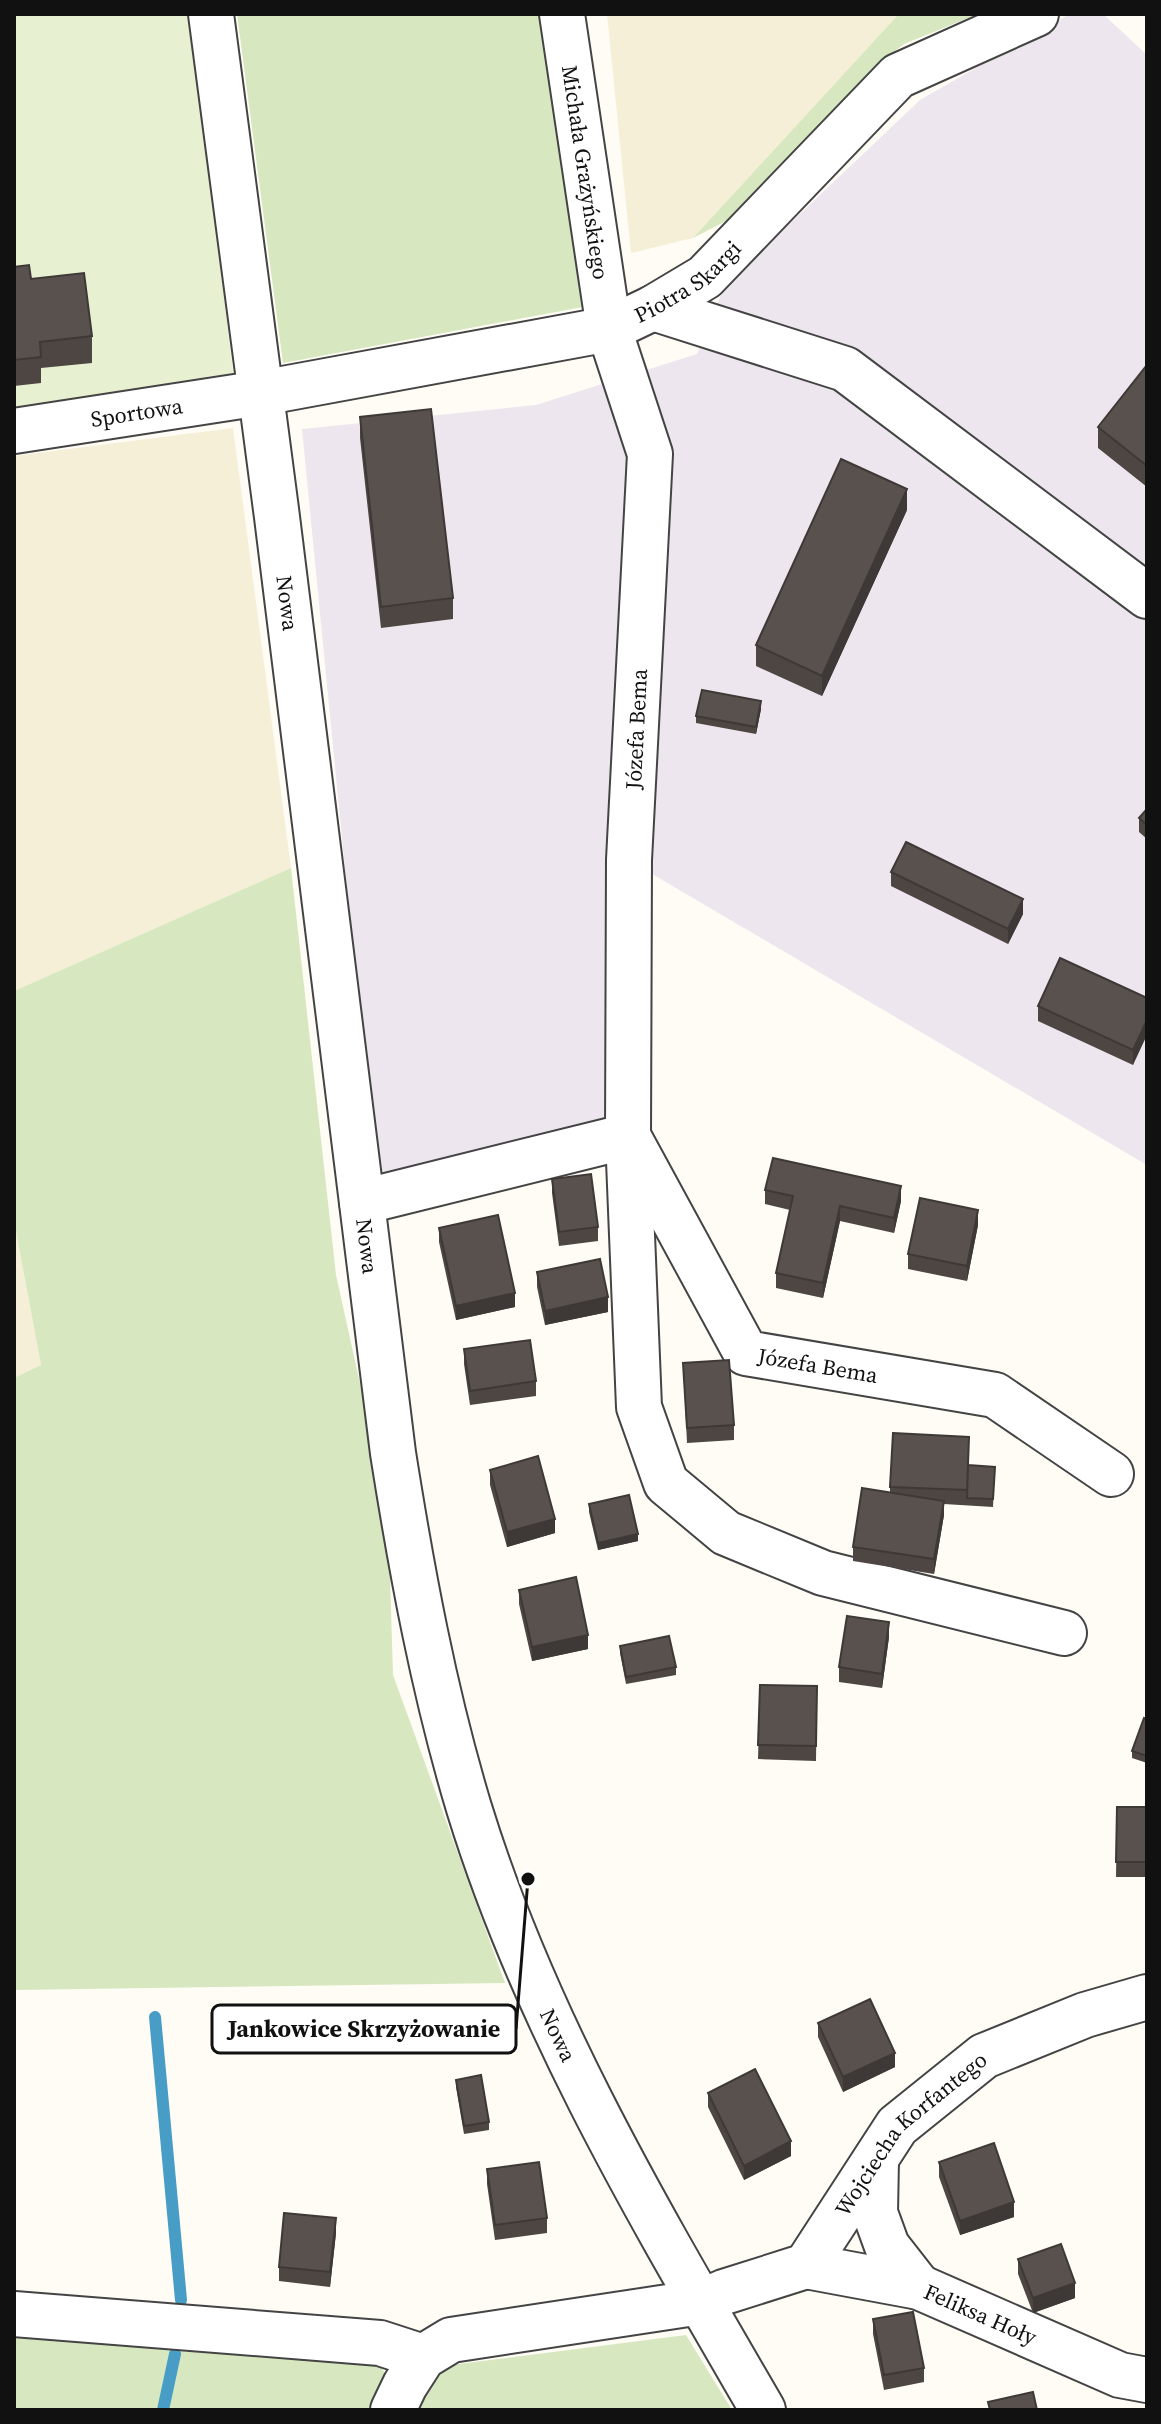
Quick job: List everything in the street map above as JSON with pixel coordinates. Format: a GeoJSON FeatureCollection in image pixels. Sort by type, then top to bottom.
{"type":"FeatureCollection","features":[{"type":"Feature","properties":{"kind":"street","name":"Nowa"},"geometry":{"type":"LineString","coordinates":[[211,14],[393,1453],[415,1588],[470,1809],[535,1984],[627,2171],[763,2410]]}},
{"type":"Feature","properties":{"kind":"street","name":"Michała Grażyńskiego"},"geometry":{"type":"LineString","coordinates":[[562,14],[609,329]]}},
{"type":"Feature","properties":{"kind":"street","name":"Piotra Skargi"},"geometry":{"type":"LineString","coordinates":[[261,393],[609,329],[653,308],[705,277],[898,76],[1036,14]]}},
{"type":"Feature","properties":{"kind":"street"},"geometry":{"type":"LineString","coordinates":[[653,308],[845,369],[1147,596]]}},
{"type":"Feature","properties":{"kind":"street","name":"Józefa Bema"},"geometry":{"type":"LineString","coordinates":[[609,329],[650,454],[629,860],[628,1136],[639,1407],[666,1483],[726,1533],[823,1573],[1064,1633]]}},
{"type":"Feature","properties":{"kind":"street","name":"Sportowa"},"geometry":{"type":"LineString","coordinates":[[14,431],[261,393]]}},
{"type":"Feature","properties":{"kind":"street","name":"Józefa Bema"},"geometry":{"type":"LineString","coordinates":[[628,1136],[746,1353],[995,1395],[1111,1474]]}},
{"type":"Feature","properties":{"kind":"street"},"geometry":{"type":"LineString","coordinates":[[362,1202],[628,1136]]}},
{"type":"Feature","properties":{"kind":"street","name":"Wojciecha Korfantego"},"geometry":{"type":"LineString","coordinates":[[806,2266],[897,2126],[984,2056],[1085,2015],[1147,1997]]}},
{"type":"Feature","properties":{"kind":"street"},"geometry":{"type":"LineString","coordinates":[[876,2159],[875,2213],[887,2246],[919,2287]]}},
{"type":"Feature","properties":{"kind":"street"},"geometry":{"type":"LineString","coordinates":[[393,2410],[423,2357],[451,2340],[701,2302],[806,2266]]}},
{"type":"Feature","properties":{"kind":"street","name":"Feliksa Hoły"},"geometry":{"type":"LineString","coordinates":[[806,2266],[919,2287],[1132,2388]]}},
{"type":"Feature","properties":{"kind":"street"},"geometry":{"type":"LineString","coordinates":[[14,2314],[380,2343],[423,2357]]}},
{"type":"Feature","properties":{"kind":"shaded area"},"geometry":{"type":"Polygon","coordinates":[[[607,14],[899,15],[693,238],[631,253],[607,14]]]}},
{"type":"Feature","properties":{"kind":"shaded area"},"geometry":{"type":"Polygon","coordinates":[[[1070,14],[1103,14],[1147,55],[1147,1165],[630,861],[628,1136],[379,1217],[302,429],[536,405],[697,354],[725,285],[920,100],[1070,14]]]}},
{"type":"Feature","properties":{"kind":"shaded area"},"geometry":{"type":"Polygon","coordinates":[[[233,428],[291,868],[14,991],[14,456],[233,428]]]}},
{"type":"Feature","properties":{"kind":"shaded area"},"geometry":{"type":"Polygon","coordinates":[[[14,1221],[41,1365],[14,1378],[14,1221]]]}},
{"type":"Feature","properties":{"kind":"green space"},"geometry":{"type":"Polygon","coordinates":[[[14,14],[189,14],[235,387],[14,413],[14,14]]]}},
{"type":"Feature","properties":{"kind":"green space"},"geometry":{"type":"Polygon","coordinates":[[[237,14],[540,14],[588,306],[283,363],[237,14]]]}},
{"type":"Feature","properties":{"kind":"green space"},"geometry":{"type":"Polygon","coordinates":[[[899,14],[978,14],[904,44],[874,67],[728,220],[693,238],[899,14]]]}},
{"type":"Feature","properties":{"kind":"green space"},"geometry":{"type":"Polygon","coordinates":[[[291,868],[336,1275],[388,1510],[393,1675],[505,1983],[14,1990],[14,1378],[41,1365],[14,1221],[14,991],[291,868]]]}},
{"type":"Feature","properties":{"kind":"green space"},"geometry":{"type":"Polygon","coordinates":[[[14,2327],[177,2351],[380,2363],[390,2386],[380,2410],[14,2410],[14,2327]]]}},
{"type":"Feature","properties":{"kind":"green space"},"geometry":{"type":"Polygon","coordinates":[[[686,2335],[732,2410],[416,2410],[435,2367],[686,2335]]]}},
{"type":"Feature","properties":{"kind":"building"},"geometry":{"type":"Polygon","coordinates":[[[29,265],[31,279],[84,273],[92,336],[40,342],[41,357],[14,360],[14,267],[29,265]]]}},
{"type":"Feature","properties":{"kind":"building"},"geometry":{"type":"Polygon","coordinates":[[[1147,365],[1147,466],[1098,427],[1147,365]]]}},
{"type":"Feature","properties":{"kind":"building"},"geometry":{"type":"Polygon","coordinates":[[[431,409],[453,598],[381,607],[360,417],[431,409]]]}},
{"type":"Feature","properties":{"kind":"building"},"geometry":{"type":"Polygon","coordinates":[[[841,459],[907,489],[822,676],[756,645],[841,459]]]}},
{"type":"Feature","properties":{"kind":"building"},"geometry":{"type":"Polygon","coordinates":[[[702,690],[761,701],[756,727],[696,716],[702,690]]]}},
{"type":"Feature","properties":{"kind":"building"},"geometry":{"type":"Polygon","coordinates":[[[1147,809],[1147,825],[1139,818],[1147,809]]]}},
{"type":"Feature","properties":{"kind":"building"},"geometry":{"type":"Polygon","coordinates":[[[906,842],[1023,899],[1008,929],[891,872],[906,842]]]}},
{"type":"Feature","properties":{"kind":"building"},"geometry":{"type":"Polygon","coordinates":[[[1060,958],[1147,998],[1147,1020],[1133,1050],[1038,1006],[1060,958]]]}},
{"type":"Feature","properties":{"kind":"building"},"geometry":{"type":"Polygon","coordinates":[[[773,1158],[901,1186],[894,1218],[840,1206],[823,1283],[776,1273],[793,1196],[765,1190],[773,1158]]]}},
{"type":"Feature","properties":{"kind":"building"},"geometry":{"type":"Polygon","coordinates":[[[591,1174],[598,1227],[559,1232],[552,1179],[591,1174]]]}},
{"type":"Feature","properties":{"kind":"building"},"geometry":{"type":"Polygon","coordinates":[[[920,1198],[978,1210],[967,1266],[908,1254],[920,1198]]]}},
{"type":"Feature","properties":{"kind":"building"},"geometry":{"type":"Polygon","coordinates":[[[498,1215],[515,1293],[456,1306],[439,1228],[498,1215]]]}},
{"type":"Feature","properties":{"kind":"building"},"geometry":{"type":"Polygon","coordinates":[[[600,1259],[608,1297],[545,1311],[537,1272],[600,1259]]]}},
{"type":"Feature","properties":{"kind":"building"},"geometry":{"type":"Polygon","coordinates":[[[530,1340],[536,1381],[470,1391],[464,1349],[530,1340]]]}},
{"type":"Feature","properties":{"kind":"building"},"geometry":{"type":"Polygon","coordinates":[[[729,1360],[734,1425],[687,1428],[683,1363],[729,1360]]]}},
{"type":"Feature","properties":{"kind":"building"},"geometry":{"type":"Polygon","coordinates":[[[893,1433],[969,1437],[967,1490],[890,1487],[893,1433]]]}},
{"type":"Feature","properties":{"kind":"building"},"geometry":{"type":"Polygon","coordinates":[[[538,1456],[555,1519],[507,1532],[490,1470],[538,1456]]]}},
{"type":"Feature","properties":{"kind":"building"},"geometry":{"type":"Polygon","coordinates":[[[968,1465],[995,1467],[993,1499],[967,1498],[968,1465]]]}},
{"type":"Feature","properties":{"kind":"building"},"geometry":{"type":"Polygon","coordinates":[[[862,1488],[944,1501],[934,1559],[853,1547],[862,1488]]]}},
{"type":"Feature","properties":{"kind":"building"},"geometry":{"type":"Polygon","coordinates":[[[629,1495],[638,1534],[598,1543],[589,1504],[629,1495]]]}},
{"type":"Feature","properties":{"kind":"building"},"geometry":{"type":"Polygon","coordinates":[[[576,1577],[588,1635],[532,1647],[519,1590],[576,1577]]]}},
{"type":"Feature","properties":{"kind":"building"},"geometry":{"type":"Polygon","coordinates":[[[847,1616],[889,1622],[882,1674],[839,1667],[847,1616]]]}},
{"type":"Feature","properties":{"kind":"building"},"geometry":{"type":"Polygon","coordinates":[[[669,1636],[676,1667],[626,1677],[620,1646],[669,1636]]]}},
{"type":"Feature","properties":{"kind":"building"},"geometry":{"type":"Polygon","coordinates":[[[760,1685],[817,1686],[816,1746],[758,1745],[760,1685]]]}},
{"type":"Feature","properties":{"kind":"building"},"geometry":{"type":"Polygon","coordinates":[[[1144,1718],[1147,1719],[1147,1756],[1132,1751],[1144,1718]]]}},
{"type":"Feature","properties":{"kind":"building"},"geometry":{"type":"Polygon","coordinates":[[[1117,1807],[1147,1807],[1147,1862],[1116,1862],[1117,1807]]]}},
{"type":"Feature","properties":{"kind":"building"},"geometry":{"type":"Polygon","coordinates":[[[870,1999],[895,2053],[843,2077],[818,2023],[870,1999]]]}},
{"type":"Feature","properties":{"kind":"building"},"geometry":{"type":"Polygon","coordinates":[[[755,2069],[791,2141],[744,2166],[708,2093],[755,2069]]]}},
{"type":"Feature","properties":{"kind":"building"},"geometry":{"type":"Polygon","coordinates":[[[481,2075],[489,2122],[464,2126],[456,2080],[481,2075]]]}},
{"type":"Feature","properties":{"kind":"building"},"geometry":{"type":"Polygon","coordinates":[[[994,2143],[1014,2202],[960,2221],[939,2162],[994,2143]]]}},
{"type":"Feature","properties":{"kind":"building"},"geometry":{"type":"Polygon","coordinates":[[[539,2162],[547,2218],[495,2225],[487,2169],[539,2162]]]}},
{"type":"Feature","properties":{"kind":"building"},"geometry":{"type":"Polygon","coordinates":[[[284,2213],[336,2218],[330,2272],[279,2267],[284,2213]]]}},
{"type":"Feature","properties":{"kind":"building"},"geometry":{"type":"Polygon","coordinates":[[[1061,2244],[1075,2283],[1033,2298],[1018,2259],[1061,2244]]]}},
{"type":"Feature","properties":{"kind":"building"},"geometry":{"type":"Polygon","coordinates":[[[913,2312],[924,2368],[884,2375],[873,2319],[913,2312]]]}},
{"type":"Feature","properties":{"kind":"building"},"geometry":{"type":"Polygon","coordinates":[[[1033,2392],[1037,2410],[990,2410],[988,2402],[1033,2392]]]}},
{"type":"Feature","properties":{"kind":"waterway"},"geometry":{"type":"LineString","coordinates":[[155,2017],[181,2300]]}},
{"type":"Feature","properties":{"kind":"waterway"},"geometry":{"type":"LineString","coordinates":[[163,2410],[175,2354]]}},
{"type":"Feature","properties":{"kind":"place","name":"Jankowice Skrzyżowanie"},"geometry":{"type":"Point","coordinates":[528,1879]}}]}
